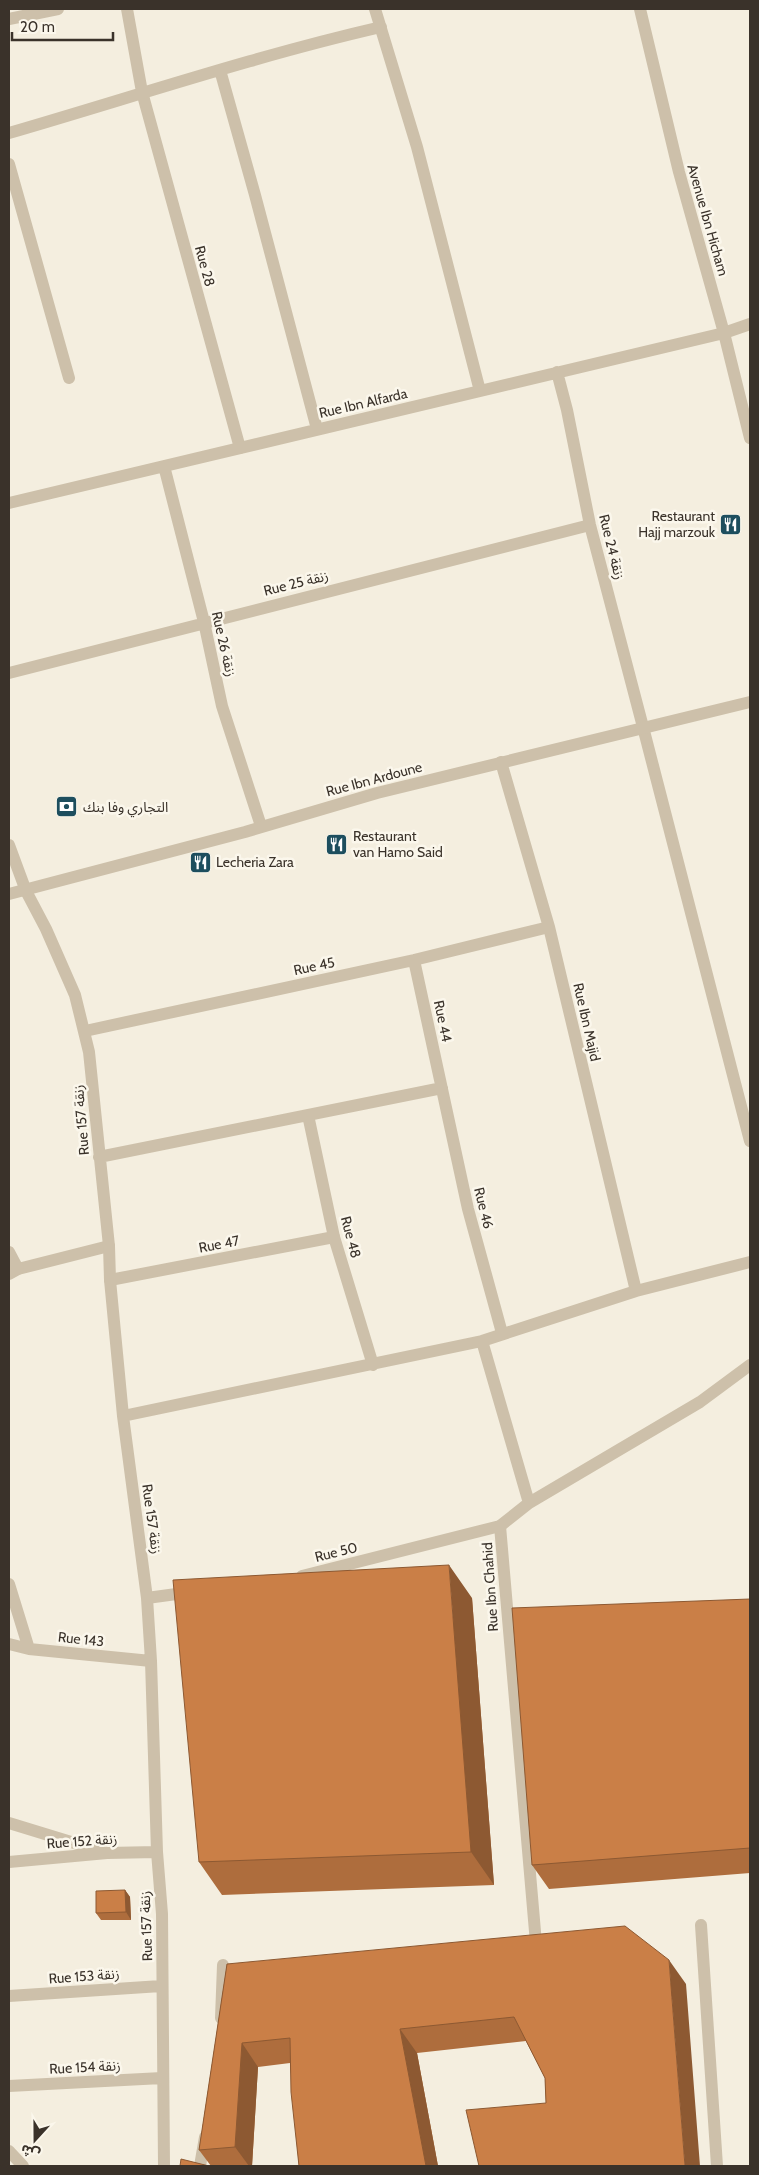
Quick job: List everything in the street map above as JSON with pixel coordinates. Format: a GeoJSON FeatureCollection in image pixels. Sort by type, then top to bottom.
{"type":"FeatureCollection","features":[{"type":"Feature","properties":{"kind":"street"},"geometry":{"type":"LineString","coordinates":[[9,19],[58,9]]}},
{"type":"Feature","properties":{"kind":"street","name":"Rue 28"},"geometry":{"type":"LineString","coordinates":[[127,9],[142,92],[240,448]]}},
{"type":"Feature","properties":{"kind":"street"},"geometry":{"type":"LineString","coordinates":[[375,9],[417,147],[480,391]]}},
{"type":"Feature","properties":{"kind":"street","name":"Avenue Ibn Hicham"},"geometry":{"type":"LineString","coordinates":[[640,9],[679,172],[724,333],[750,438]]}},
{"type":"Feature","properties":{"kind":"street"},"geometry":{"type":"LineString","coordinates":[[9,133],[142,92],[326,40],[381,27]]}},
{"type":"Feature","properties":{"kind":"street"},"geometry":{"type":"LineString","coordinates":[[220,70],[256,195],[317,429]]}},
{"type":"Feature","properties":{"kind":"street"},"geometry":{"type":"LineString","coordinates":[[9,164],[69,378]]}},
{"type":"Feature","properties":{"kind":"street","name":"Rue Ibn Alfarda"},"geometry":{"type":"LineString","coordinates":[[9,502],[724,333],[750,324]]}},
{"type":"Feature","properties":{"kind":"street","name":"Rue 24 زنقة"},"geometry":{"type":"LineString","coordinates":[[558,372],[590,525],[750,1141]]}},
{"type":"Feature","properties":{"kind":"street","name":"Rue 26 زنقة"},"geometry":{"type":"LineString","coordinates":[[164,466],[204,622],[222,706],[261,826]]}},
{"type":"Feature","properties":{"kind":"street","name":"Rue 25 زنقة"},"geometry":{"type":"LineString","coordinates":[[9,673],[590,525]]}},
{"type":"Feature","properties":{"kind":"street","name":"Rue Ibn Ardoune"},"geometry":{"type":"LineString","coordinates":[[9,894],[26,891],[377,793],[750,702]]}},
{"type":"Feature","properties":{"kind":"street","name":"Rue Ibn Majid"},"geometry":{"type":"LineString","coordinates":[[500,762],[549,926],[636,1291]]}},
{"type":"Feature","properties":{"kind":"street","name":"Rue 157 زنقة"},"geometry":{"type":"LineString","coordinates":[[9,845],[26,891],[75,996],[85,1031],[91,1068],[109,1246],[110,1280],[123,1416],[147,1598],[151,1661],[157,1852],[162,1914],[164,2166]]}},
{"type":"Feature","properties":{"kind":"street","name":"Rue 45"},"geometry":{"type":"LineString","coordinates":[[85,1031],[414,960],[549,926]]}},
{"type":"Feature","properties":{"kind":"street","name":"Rue 44"},"geometry":{"type":"LineString","coordinates":[[414,960],[442,1088]]}},
{"type":"Feature","properties":{"kind":"street"},"geometry":{"type":"LineString","coordinates":[[99,1157],[442,1088]]}},
{"type":"Feature","properties":{"kind":"street","name":"Rue 46"},"geometry":{"type":"LineString","coordinates":[[442,1088],[468,1209],[502,1333]]}},
{"type":"Feature","properties":{"kind":"street","name":"Rue 48"},"geometry":{"type":"LineString","coordinates":[[308,1115],[334,1237],[373,1365]]}},
{"type":"Feature","properties":{"kind":"street","name":"Rue 47"},"geometry":{"type":"LineString","coordinates":[[110,1280],[334,1237]]}},
{"type":"Feature","properties":{"kind":"street"},"geometry":{"type":"LineString","coordinates":[[9,1252],[13,1271],[109,1246]]}},
{"type":"Feature","properties":{"kind":"street"},"geometry":{"type":"LineString","coordinates":[[123,1416],[482,1341],[636,1291],[750,1262]]}},
{"type":"Feature","properties":{"kind":"street"},"geometry":{"type":"LineString","coordinates":[[482,1341],[529,1503]]}},
{"type":"Feature","properties":{"kind":"street","name":"Rue Ibn Chahid"},"geometry":{"type":"LineString","coordinates":[[536,1943],[525,1797],[511,1676],[500,1526],[529,1503],[700,1402],[750,1365]]}},
{"type":"Feature","properties":{"kind":"street","name":"Rue 50"},"geometry":{"type":"LineString","coordinates":[[286,1579],[500,1526]]}},
{"type":"Feature","properties":{"kind":"street"},"geometry":{"type":"LineString","coordinates":[[9,1584],[29,1649]]}},
{"type":"Feature","properties":{"kind":"street"},"geometry":{"type":"LineString","coordinates":[[147,1598],[204,1591]]}},
{"type":"Feature","properties":{"kind":"street","name":"Rue 143"},"geometry":{"type":"LineString","coordinates":[[9,1644],[29,1649],[151,1661]]}},
{"type":"Feature","properties":{"kind":"street"},"geometry":{"type":"LineString","coordinates":[[9,1823],[107,1853]]}},
{"type":"Feature","properties":{"kind":"street","name":"Rue 152 زنقة"},"geometry":{"type":"LineString","coordinates":[[9,1862],[107,1853],[157,1852]]}},
{"type":"Feature","properties":{"kind":"street"},"geometry":{"type":"LineString","coordinates":[[701,1925],[717,2166]]}},
{"type":"Feature","properties":{"kind":"street"},"geometry":{"type":"LineString","coordinates":[[220,2026],[222,1965]]}},
{"type":"Feature","properties":{"kind":"street","name":"Rue 153 زنقة"},"geometry":{"type":"LineString","coordinates":[[9,1996],[162,1986]]}},
{"type":"Feature","properties":{"kind":"street","name":"Rue 154 زنقة"},"geometry":{"type":"LineString","coordinates":[[9,2086],[162,2078]]}},
{"type":"Feature","properties":{"kind":"street"},"geometry":{"type":"LineString","coordinates":[[200,2166],[207,2121]]}},
{"type":"Feature","properties":{"kind":"street"},"geometry":{"type":"LineString","coordinates":[[9,2151],[23,2166]]}},
{"type":"Feature","properties":{"kind":"building"},"geometry":{"type":"Polygon","coordinates":[[[449,1565],[471,1852],[199,1862],[173,1580],[449,1565]]]}},
{"type":"Feature","properties":{"kind":"building"},"geometry":{"type":"Polygon","coordinates":[[[750,1599],[750,1848],[532,1865],[512,1608],[750,1599]]]}},
{"type":"Feature","properties":{"kind":"building"},"geometry":{"type":"Polygon","coordinates":[[[125,1890],[126,1912],[96,1913],[96,1891],[125,1890]]]}},
{"type":"Feature","properties":{"kind":"building"},"geometry":{"type":"Polygon","coordinates":[[[625,1926],[669,1960],[685,2166],[479,2166],[466,2110],[546,2103],[545,2078],[514,2017],[400,2029],[426,2166],[299,2166],[291,2092],[290,2038],[242,2043],[235,2147],[199,2150],[227,1964],[625,1926]]]}},
{"type":"Feature","properties":{"kind":"building"},"geometry":{"type":"Polygon","coordinates":[[[181,2159],[209,2166],[180,2166],[181,2159]]]}},
{"type":"Feature","properties":{"kind":"place","name":"Restaurant Hajj marzouk"},"geometry":{"type":"Point","coordinates":[731,524]}},
{"type":"Feature","properties":{"kind":"place","name":"التجاري وفا بنك"},"geometry":{"type":"Point","coordinates":[67,807]}},
{"type":"Feature","properties":{"kind":"place","name":"Restaurant van Hamo Said"},"geometry":{"type":"Point","coordinates":[337,844]}},
{"type":"Feature","properties":{"kind":"place","name":"Lecheria Zara"},"geometry":{"type":"Point","coordinates":[200,862]}}]}
